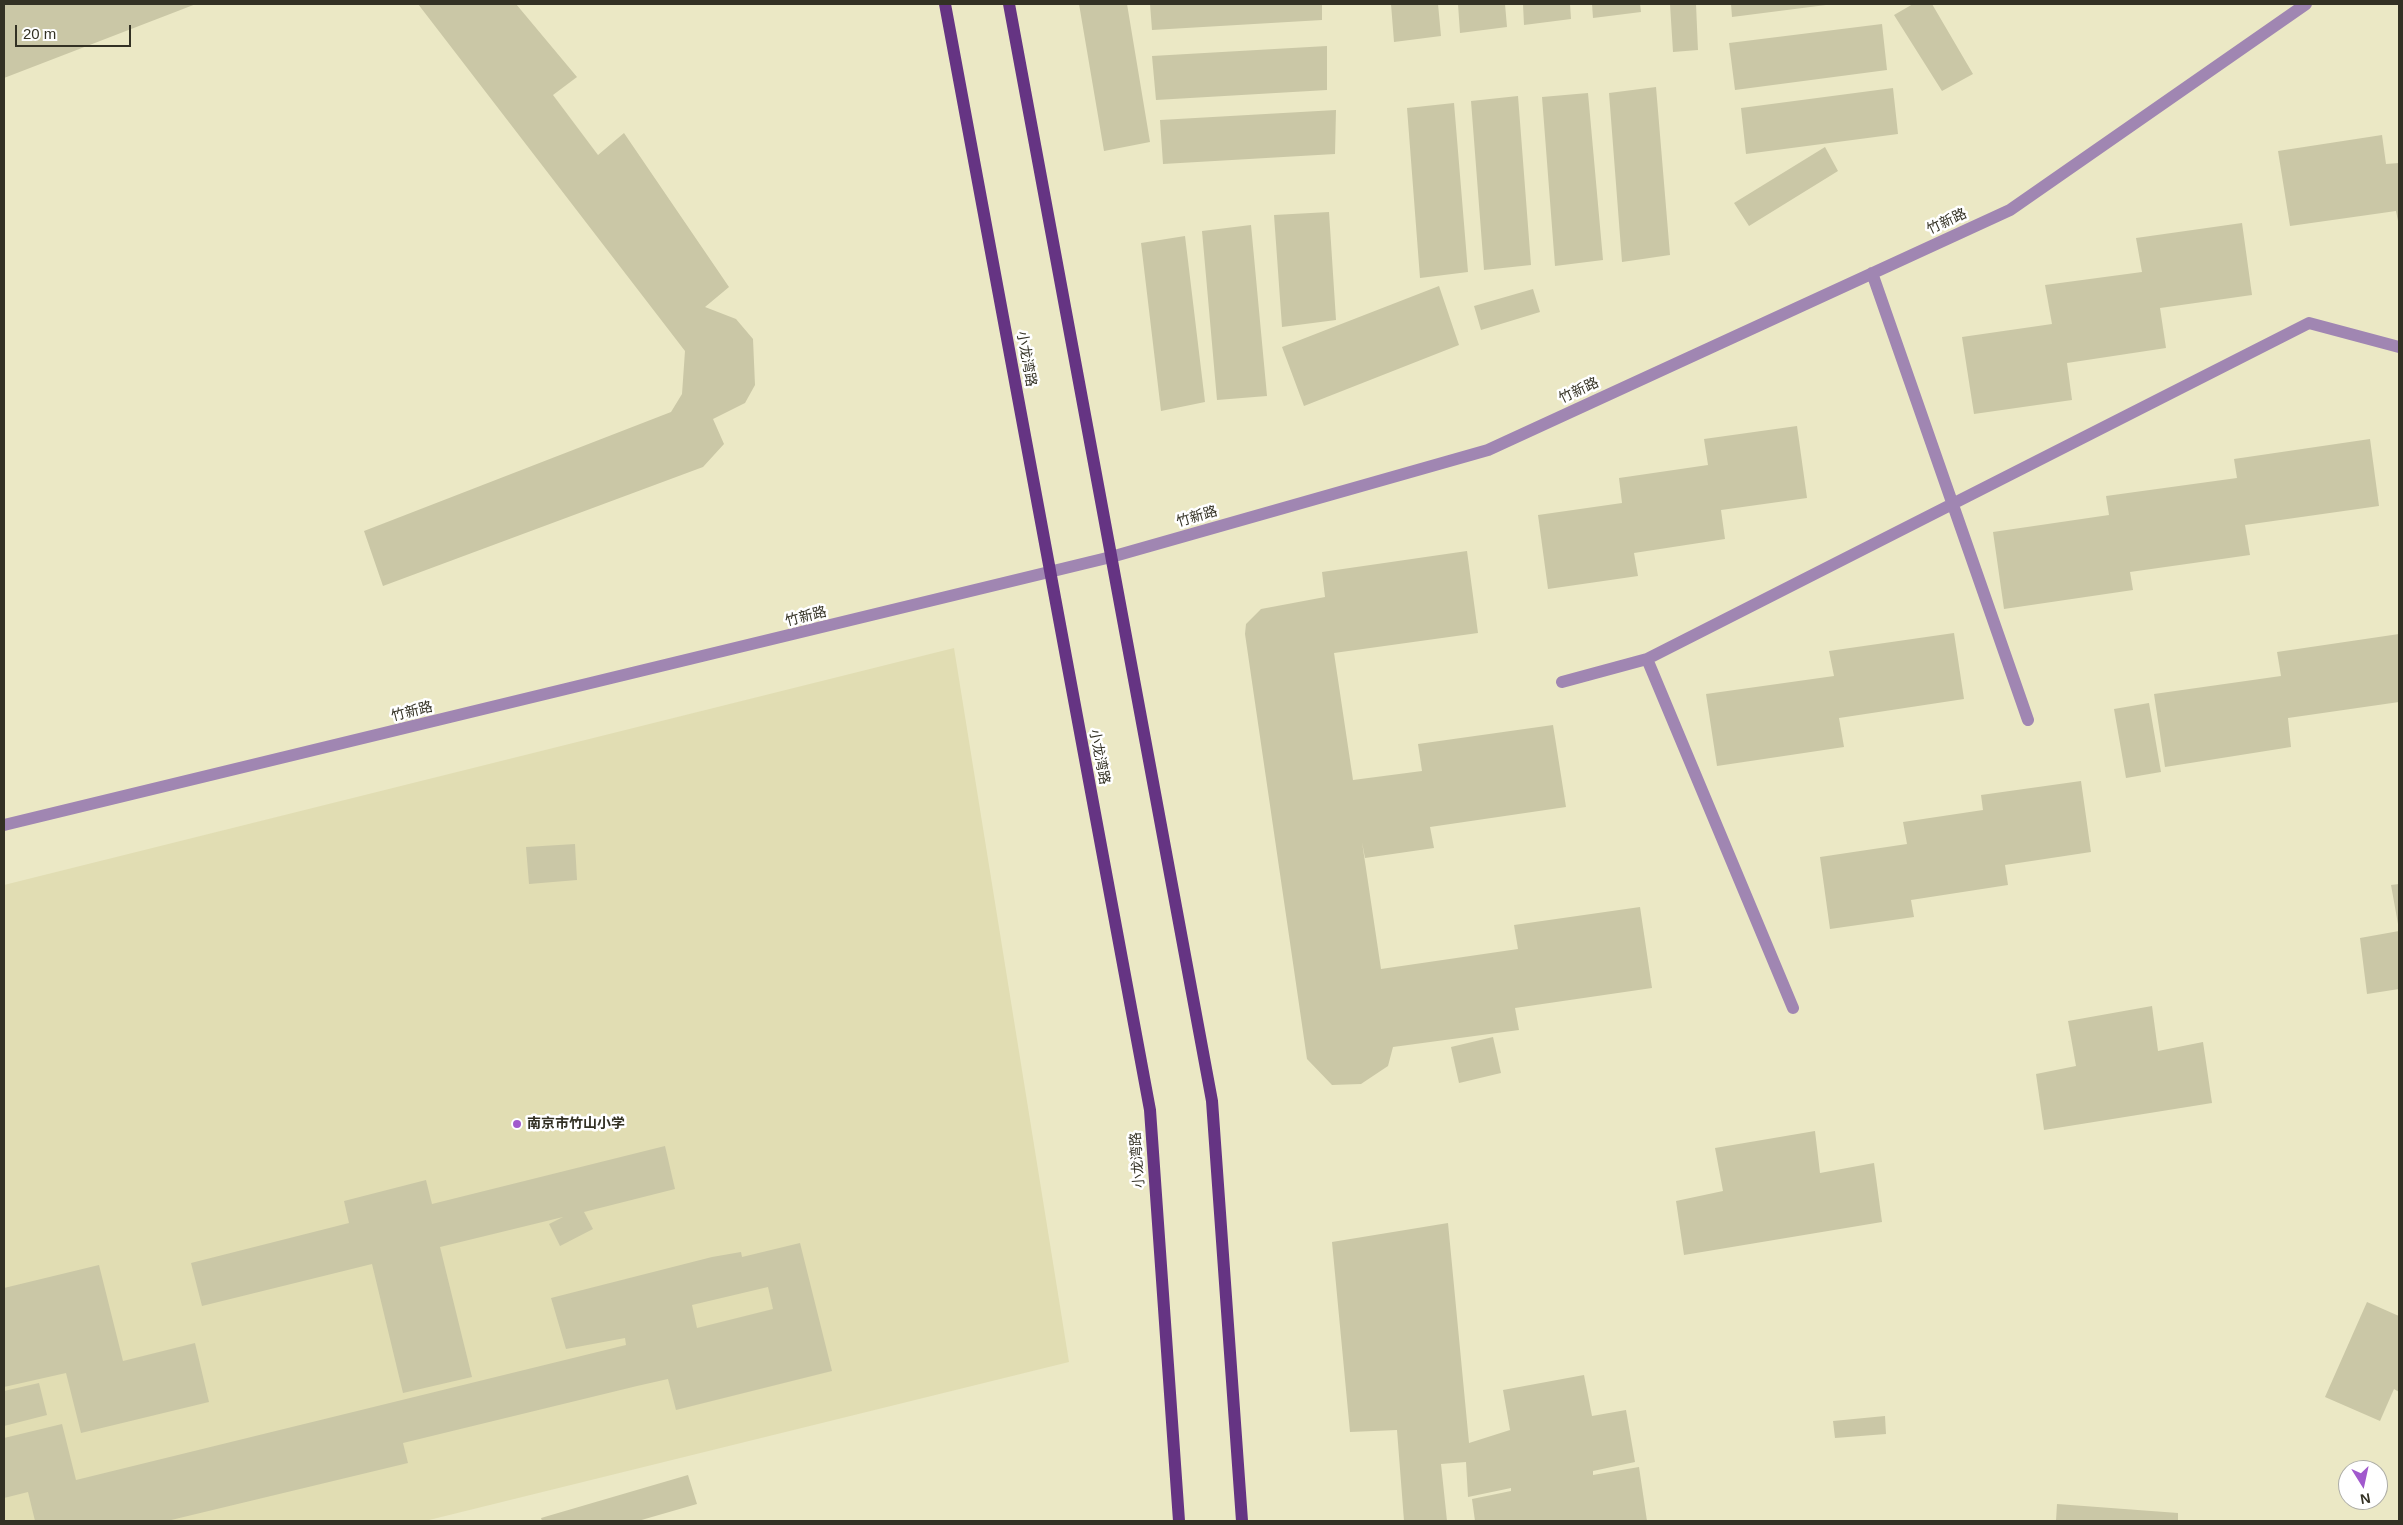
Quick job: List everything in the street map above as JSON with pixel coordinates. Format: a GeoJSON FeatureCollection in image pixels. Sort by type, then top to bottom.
{"type":"FeatureCollection","features":[{"type":"Feature","properties":{"kind":"main road","name":"小龙湾路"},"geometry":{"type":"LineString","coordinates":[[945,4],[1150,1110],[1179,1521]]}},
{"type":"Feature","properties":{"kind":"main road"},"geometry":{"type":"LineString","coordinates":[[1009,4],[1212,1101],[1242,1521]]}},
{"type":"Feature","properties":{"kind":"street","name":"竹新路"},"geometry":{"type":"LineString","coordinates":[[4,826],[1050,573],[1488,450],[2010,210],[2306,4]]}},
{"type":"Feature","properties":{"kind":"street"},"geometry":{"type":"LineString","coordinates":[[1872,273],[2028,720]]}},
{"type":"Feature","properties":{"kind":"street"},"geometry":{"type":"LineString","coordinates":[[1562,682],[1647,659],[1953,502],[2309,323],[2399,347]]}},
{"type":"Feature","properties":{"kind":"street"},"geometry":{"type":"LineString","coordinates":[[1647,659],[1793,1008]]}},
{"type":"Feature","properties":{"kind":"shaded area","name":"南京市竹山小学"},"geometry":{"type":"Polygon","coordinates":[[[954,648],[1069,1362],[425,1521],[4,1521],[4,885],[954,648]]]}},
{"type":"Feature","properties":{"kind":"building"},"geometry":{"type":"Polygon","coordinates":[[[4,4],[196,4],[4,78],[4,4]]]}},
{"type":"Feature","properties":{"kind":"building"},"geometry":{"type":"Polygon","coordinates":[[[418,4],[516,4],[577,77],[553,95],[598,155],[624,133],[729,287],[705,307],[736,319],[753,339],[755,385],[745,403],[713,419],[724,444],[703,467],[383,586],[364,531],[671,412],[682,394],[685,351],[418,4]]]}},
{"type":"Feature","properties":{"kind":"building"},"geometry":{"type":"Polygon","coordinates":[[[1079,4],[1127,4],[1150,142],[1104,151],[1079,4]]]}},
{"type":"Feature","properties":{"kind":"building"},"geometry":{"type":"Polygon","coordinates":[[[1150,4],[1322,4],[1322,20],[1152,30],[1150,4]]]}},
{"type":"Feature","properties":{"kind":"building"},"geometry":{"type":"Polygon","coordinates":[[[1391,4],[1438,4],[1441,36],[1394,42],[1391,4]]]}},
{"type":"Feature","properties":{"kind":"building"},"geometry":{"type":"Polygon","coordinates":[[[1458,4],[1505,4],[1507,27],[1460,33],[1458,4]]]}},
{"type":"Feature","properties":{"kind":"building"},"geometry":{"type":"Polygon","coordinates":[[[1523,4],[1570,4],[1571,19],[1524,25],[1523,4]]]}},
{"type":"Feature","properties":{"kind":"building"},"geometry":{"type":"Polygon","coordinates":[[[1592,4],[1640,4],[1641,12],[1593,18],[1592,4]]]}},
{"type":"Feature","properties":{"kind":"building"},"geometry":{"type":"Polygon","coordinates":[[[1670,4],[1696,4],[1698,50],[1673,52],[1670,4]]]}},
{"type":"Feature","properties":{"kind":"building"},"geometry":{"type":"Polygon","coordinates":[[[1731,4],[1826,4],[1826,5],[1732,17],[1731,4]]]}},
{"type":"Feature","properties":{"kind":"building"},"geometry":{"type":"Polygon","coordinates":[[[1913,4],[1932,4],[1973,74],[1942,91],[1894,15],[1913,4]]]}},
{"type":"Feature","properties":{"kind":"building"},"geometry":{"type":"Polygon","coordinates":[[[1882,24],[1887,70],[1735,90],[1729,43],[1882,24]]]}},
{"type":"Feature","properties":{"kind":"building"},"geometry":{"type":"Polygon","coordinates":[[[1327,46],[1327,90],[1156,100],[1152,56],[1327,46]]]}},
{"type":"Feature","properties":{"kind":"building"},"geometry":{"type":"Polygon","coordinates":[[[1656,87],[1670,255],[1622,262],[1609,93],[1656,87]]]}},
{"type":"Feature","properties":{"kind":"building"},"geometry":{"type":"Polygon","coordinates":[[[1893,88],[1898,134],[1746,154],[1741,108],[1893,88]]]}},
{"type":"Feature","properties":{"kind":"building"},"geometry":{"type":"Polygon","coordinates":[[[1588,93],[1603,260],[1555,266],[1542,97],[1588,93]]]}},
{"type":"Feature","properties":{"kind":"building"},"geometry":{"type":"Polygon","coordinates":[[[1518,96],[1531,265],[1484,270],[1471,101],[1518,96]]]}},
{"type":"Feature","properties":{"kind":"building"},"geometry":{"type":"Polygon","coordinates":[[[1454,103],[1468,272],[1420,278],[1407,108],[1454,103]]]}},
{"type":"Feature","properties":{"kind":"building"},"geometry":{"type":"Polygon","coordinates":[[[1336,110],[1335,154],[1163,164],[1160,120],[1336,110]]]}},
{"type":"Feature","properties":{"kind":"building"},"geometry":{"type":"Polygon","coordinates":[[[2382,135],[2386,164],[2399,163],[2399,226],[2396,211],[2290,226],[2278,151],[2382,135]]]}},
{"type":"Feature","properties":{"kind":"building"},"geometry":{"type":"Polygon","coordinates":[[[1825,147],[1838,171],[1749,226],[1734,203],[1825,147]]]}},
{"type":"Feature","properties":{"kind":"building"},"geometry":{"type":"Polygon","coordinates":[[[1329,212],[1336,320],[1282,327],[1274,215],[1329,212]]]}},
{"type":"Feature","properties":{"kind":"building"},"geometry":{"type":"Polygon","coordinates":[[[2242,223],[2252,295],[2160,308],[2166,348],[2067,363],[2072,400],[1974,414],[1962,337],[2052,324],[2045,285],[2142,272],[2136,238],[2242,223]]]}},
{"type":"Feature","properties":{"kind":"building"},"geometry":{"type":"Polygon","coordinates":[[[1251,225],[1267,396],[1217,400],[1202,231],[1251,225]]]}},
{"type":"Feature","properties":{"kind":"building"},"geometry":{"type":"Polygon","coordinates":[[[1185,236],[1205,402],[1161,411],[1141,243],[1185,236]]]}},
{"type":"Feature","properties":{"kind":"building"},"geometry":{"type":"Polygon","coordinates":[[[1439,286],[1459,345],[1304,406],[1282,347],[1439,286]]]}},
{"type":"Feature","properties":{"kind":"building"},"geometry":{"type":"Polygon","coordinates":[[[1533,289],[1540,312],[1481,330],[1474,306],[1533,289]]]}},
{"type":"Feature","properties":{"kind":"building"},"geometry":{"type":"Polygon","coordinates":[[[1797,426],[1807,498],[1721,510],[1725,539],[1634,553],[1638,576],[1548,589],[1538,515],[1622,503],[1619,478],[1708,465],[1704,439],[1797,426]]]}},
{"type":"Feature","properties":{"kind":"building"},"geometry":{"type":"Polygon","coordinates":[[[2370,439],[2379,506],[2245,525],[2250,555],[2130,572],[2133,590],[2004,609],[1993,532],[2109,515],[2106,496],[2237,478],[2234,459],[2370,439]]]}},
{"type":"Feature","properties":{"kind":"building"},"geometry":{"type":"Polygon","coordinates":[[[1467,551],[1478,633],[1334,653],[1353,780],[1422,771],[1418,744],[1553,725],[1566,807],[1430,827],[1434,848],[1365,858],[1362,842],[1381,969],[1518,949],[1514,925],[1640,907],[1652,988],[1515,1008],[1519,1030],[1393,1047],[1388,1066],[1361,1084],[1332,1085],[1307,1059],[1245,634],[1246,624],[1261,609],[1325,597],[1322,572],[1467,551]]]}},
{"type":"Feature","properties":{"kind":"building"},"geometry":{"type":"Polygon","coordinates":[[[1954,633],[1964,699],[1839,718],[1844,747],[1717,766],[1706,694],[1834,676],[1829,651],[1954,633]]]}},
{"type":"Feature","properties":{"kind":"building"},"geometry":{"type":"Polygon","coordinates":[[[2399,634],[2399,702],[2288,718],[2291,747],[2165,767],[2154,694],[2281,676],[2277,652],[2399,634]]]}},
{"type":"Feature","properties":{"kind":"building"},"geometry":{"type":"Polygon","coordinates":[[[2149,703],[2161,772],[2126,778],[2114,709],[2149,703]]]}},
{"type":"Feature","properties":{"kind":"building"},"geometry":{"type":"Polygon","coordinates":[[[2081,781],[2091,852],[2005,865],[2008,885],[1911,900],[1914,917],[1830,929],[1820,857],[1907,844],[1903,822],[1983,810],[1981,795],[2081,781]]]}},
{"type":"Feature","properties":{"kind":"building"},"geometry":{"type":"Polygon","coordinates":[[[575,844],[577,880],[529,884],[526,847],[575,844]]]}},
{"type":"Feature","properties":{"kind":"building"},"geometry":{"type":"Polygon","coordinates":[[[2399,884],[2399,924],[2398,924],[2391,885],[2399,884]]]}},
{"type":"Feature","properties":{"kind":"building"},"geometry":{"type":"Polygon","coordinates":[[[2399,931],[2399,989],[2367,994],[2360,938],[2399,931]]]}},
{"type":"Feature","properties":{"kind":"building"},"geometry":{"type":"Polygon","coordinates":[[[2152,1006],[2158,1051],[2203,1042],[2212,1103],[2044,1130],[2036,1074],[2076,1066],[2068,1021],[2152,1006]]]}},
{"type":"Feature","properties":{"kind":"building"},"geometry":{"type":"Polygon","coordinates":[[[1493,1037],[1501,1073],[1459,1083],[1451,1047],[1493,1037]]]}},
{"type":"Feature","properties":{"kind":"building"},"geometry":{"type":"Polygon","coordinates":[[[1815,1131],[1820,1173],[1874,1163],[1882,1222],[1684,1255],[1676,1201],[1723,1191],[1715,1148],[1815,1131]]]}},
{"type":"Feature","properties":{"kind":"building"},"geometry":{"type":"Polygon","coordinates":[[[665,1146],[675,1189],[584,1212],[593,1229],[560,1246],[549,1224],[563,1217],[440,1247],[472,1377],[403,1393],[372,1264],[202,1306],[191,1263],[349,1223],[344,1201],[426,1180],[432,1204],[665,1146]]]}},
{"type":"Feature","properties":{"kind":"building"},"geometry":{"type":"Polygon","coordinates":[[[1448,1223],[1469,1443],[1510,1430],[1503,1390],[1584,1375],[1592,1416],[1626,1410],[1635,1462],[1593,1471],[1593,1475],[1639,1467],[1647,1521],[1475,1521],[1472,1499],[1511,1491],[1511,1488],[1468,1497],[1466,1462],[1441,1464],[1447,1521],[1404,1521],[1397,1430],[1350,1432],[1332,1242],[1448,1223]]]}},
{"type":"Feature","properties":{"kind":"building"},"geometry":{"type":"Polygon","coordinates":[[[800,1243],[832,1371],[676,1410],[668,1379],[403,1443],[408,1463],[167,1521],[35,1521],[28,1492],[4,1498],[4,1438],[62,1424],[76,1480],[626,1345],[625,1338],[566,1349],[551,1298],[712,1257],[741,1252],[742,1257],[800,1243]],[[768,1287],[692,1305],[697,1328],[773,1309],[768,1287]]]}},
{"type":"Feature","properties":{"kind":"building"},"geometry":{"type":"Polygon","coordinates":[[[99,1265],[123,1361],[195,1343],[209,1402],[81,1433],[66,1373],[4,1387],[4,1288],[99,1265]]]}},
{"type":"Feature","properties":{"kind":"building"},"geometry":{"type":"Polygon","coordinates":[[[2367,1302],[2399,1316],[2399,1392],[2394,1389],[2380,1421],[2325,1397],[2367,1302]]]}},
{"type":"Feature","properties":{"kind":"building"},"geometry":{"type":"Polygon","coordinates":[[[39,1383],[47,1415],[4,1426],[4,1391],[39,1383]]]}},
{"type":"Feature","properties":{"kind":"building"},"geometry":{"type":"Polygon","coordinates":[[[1885,1416],[1886,1434],[1835,1438],[1833,1421],[1885,1416]]]}},
{"type":"Feature","properties":{"kind":"building"},"geometry":{"type":"Polygon","coordinates":[[[688,1475],[697,1504],[638,1521],[542,1521],[541,1518],[688,1475]]]}},
{"type":"Feature","properties":{"kind":"building"},"geometry":{"type":"Polygon","coordinates":[[[2057,1504],[2178,1513],[2178,1521],[2056,1521],[2057,1504]]]}},
{"type":"Feature","properties":{"kind":"place","name":"南京市竹山小学"},"geometry":{"type":"Point","coordinates":[517,1124]}}]}
